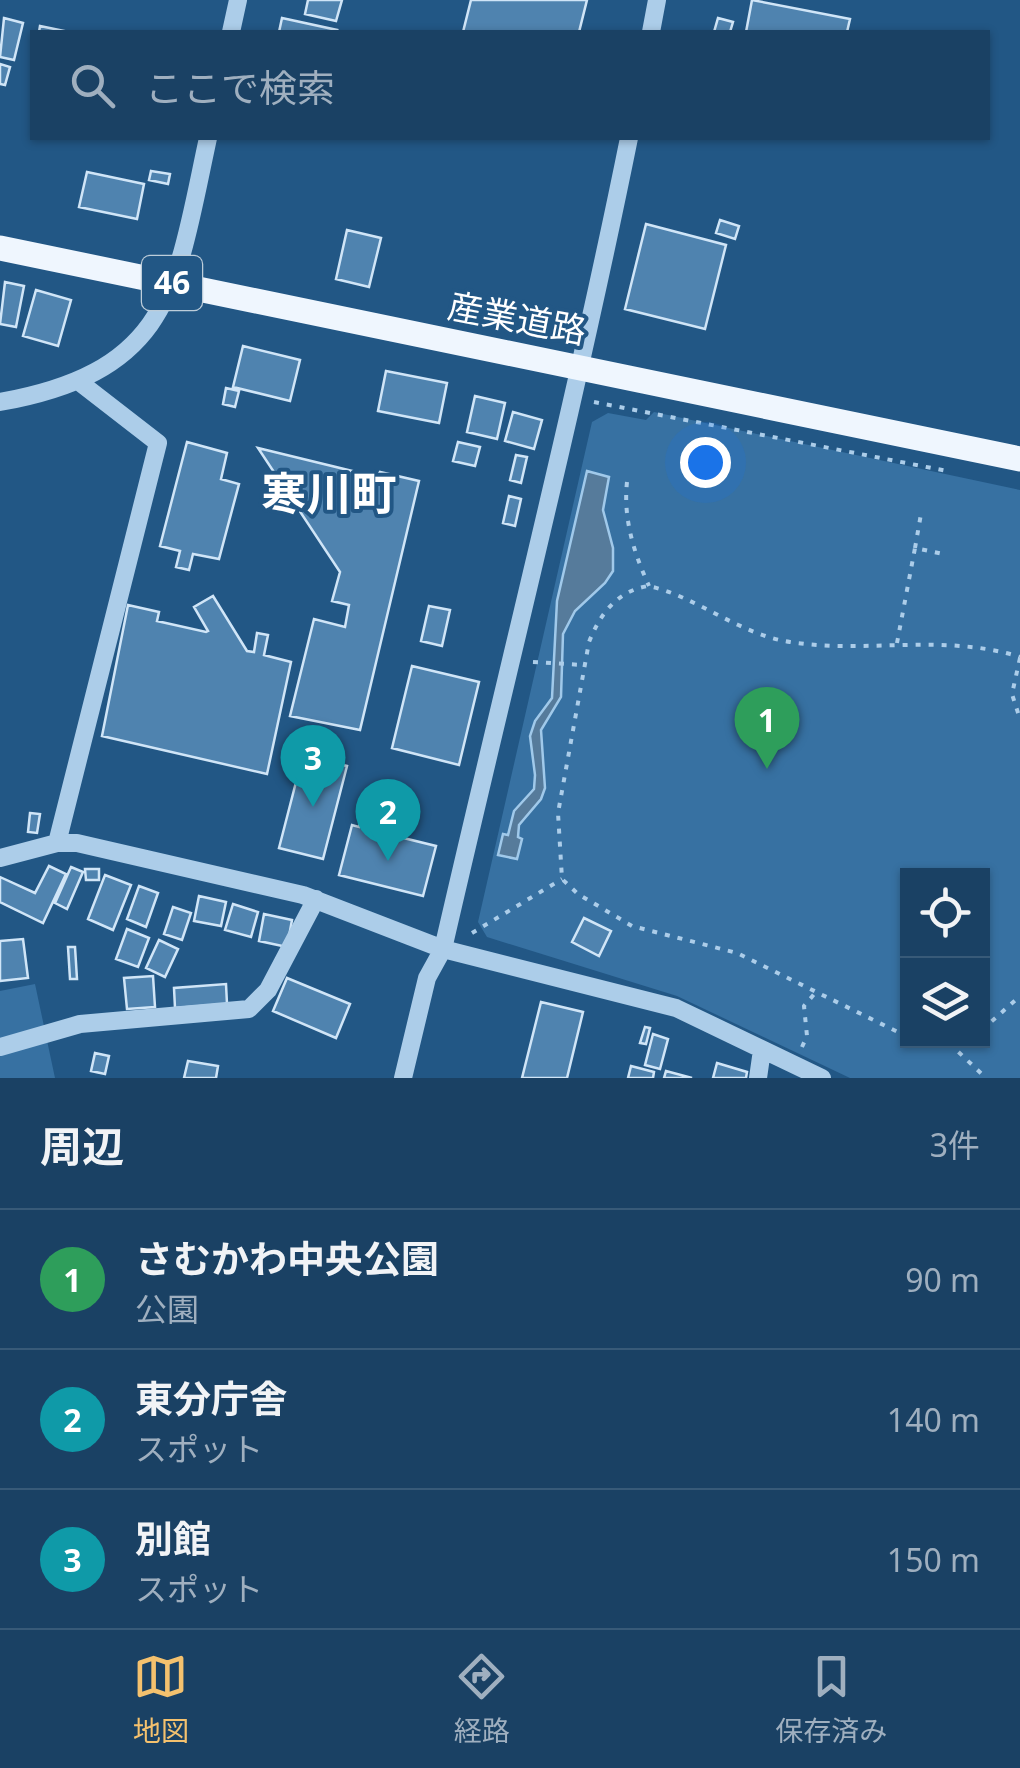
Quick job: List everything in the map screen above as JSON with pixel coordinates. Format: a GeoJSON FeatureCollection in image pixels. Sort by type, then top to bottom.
{"type":"FeatureCollection","features":[{"type":"Feature","properties":{"kind":"main road","name":"産業道路"},"geometry":{"type":"LineString","coordinates":[[0,248],[1020,459]]}},
{"type":"Feature","properties":{"kind":"street"},"geometry":{"type":"LineString","coordinates":[[230,30],[238,0]]}},
{"type":"Feature","properties":{"kind":"street"},"geometry":{"type":"LineString","coordinates":[[651,30],[657,0]]}},
{"type":"Feature","properties":{"kind":"street"},"geometry":{"type":"LineString","coordinates":[[0,402],[78,381],[122,356],[143,336],[174,284],[208,140]]}},
{"type":"Feature","properties":{"kind":"street"},"geometry":{"type":"LineString","coordinates":[[403,1078],[427,978],[443,949],[581,367],[630,140]]}},
{"type":"Feature","properties":{"kind":"street"},"geometry":{"type":"LineString","coordinates":[[57,843],[158,444],[78,381]]}},
{"type":"Feature","properties":{"kind":"street"},"geometry":{"type":"LineString","coordinates":[[0,858],[57,843],[94,846],[316,899],[443,949],[676,1008],[822,1078]]}},
{"type":"Feature","properties":{"kind":"street"},"geometry":{"type":"LineString","coordinates":[[0,1047],[80,1024],[249,1009],[268,990],[316,899]]}},
{"type":"Feature","properties":{"kind":"street"},"geometry":{"type":"LineString","coordinates":[[758,1078],[762,1050]]}},
{"type":"Feature","properties":{"kind":"path"},"geometry":{"type":"LineString","coordinates":[[589,400],[964,474]]}},
{"type":"Feature","properties":{"kind":"path"},"geometry":{"type":"LineString","coordinates":[[627,482],[628,518],[637,558],[649,586]]}},
{"type":"Feature","properties":{"kind":"path"},"geometry":{"type":"LineString","coordinates":[[897,642],[921,514]]}},
{"type":"Feature","properties":{"kind":"path"},"geometry":{"type":"LineString","coordinates":[[915,548],[943,554]]}},
{"type":"Feature","properties":{"kind":"path"},"geometry":{"type":"LineString","coordinates":[[900,1033],[737,953],[632,926],[562,880],[558,813],[583,665],[598,619],[628,592],[649,586],[755,634],[789,642],[824,646],[897,642],[995,650],[1020,657],[1012,694],[1020,719]]}},
{"type":"Feature","properties":{"kind":"path"},"geometry":{"type":"LineString","coordinates":[[513,658],[583,665]]}},
{"type":"Feature","properties":{"kind":"path"},"geometry":{"type":"LineString","coordinates":[[472,933],[562,880]]}},
{"type":"Feature","properties":{"kind":"path"},"geometry":{"type":"LineString","coordinates":[[792,1063],[807,1036],[804,1006],[816,992]]}},
{"type":"Feature","properties":{"kind":"path"},"geometry":{"type":"LineString","coordinates":[[990,1023],[1020,996]]}},
{"type":"Feature","properties":{"kind":"path"},"geometry":{"type":"LineString","coordinates":[[954,1048],[986,1078]]}},
{"type":"Feature","properties":{"kind":"shaded area"},"geometry":{"type":"Polygon","coordinates":[[[654,412],[1020,490],[1020,1078],[850,1078],[677,996],[487,937],[478,922],[592,422],[608,413],[646,420],[654,412]]]}},
{"type":"Feature","properties":{"kind":"shaded area"},"geometry":{"type":"Polygon","coordinates":[[[587,471],[609,477],[603,510],[613,548],[613,571],[575,611],[563,634],[561,697],[541,730],[545,788],[541,799],[519,825],[518,837],[522,839],[517,859],[498,855],[514,811],[534,789],[530,736],[535,721],[552,698],[557,601],[587,471]]]}},
{"type":"Feature","properties":{"kind":"shaded area"},"geometry":{"type":"Polygon","coordinates":[[[35,984],[55,1078],[0,1078],[0,991],[35,984]]]}},
{"type":"Feature","properties":{"kind":"building"},"geometry":{"type":"Polygon","coordinates":[[[308,0],[342,0],[336,21],[305,14],[308,0]]]}},
{"type":"Feature","properties":{"kind":"building"},"geometry":{"type":"Polygon","coordinates":[[[471,0],[587,0],[580,30],[464,30],[471,0]]]}},
{"type":"Feature","properties":{"kind":"building"},"geometry":{"type":"Polygon","coordinates":[[[752,0],[850,19],[847,30],[746,30],[752,0]]]}},
{"type":"Feature","properties":{"kind":"building"},"geometry":{"type":"Polygon","coordinates":[[[4,18],[23,23],[14,60],[0,57],[4,18]]]}},
{"type":"Feature","properties":{"kind":"building"},"geometry":{"type":"Polygon","coordinates":[[[282,18],[337,30],[279,30],[282,18]]]}},
{"type":"Feature","properties":{"kind":"building"},"geometry":{"type":"Polygon","coordinates":[[[718,18],[733,22],[731,30],[715,30],[718,18]]]}},
{"type":"Feature","properties":{"kind":"building"},"geometry":{"type":"Polygon","coordinates":[[[0,64],[10,67],[5,85],[0,84],[0,64]]]}},
{"type":"Feature","properties":{"kind":"building"},"geometry":{"type":"Polygon","coordinates":[[[151,171],[170,174],[168,184],[149,180],[151,171]]]}},
{"type":"Feature","properties":{"kind":"building"},"geometry":{"type":"Polygon","coordinates":[[[87,172],[144,184],[137,219],[79,207],[87,172]]]}},
{"type":"Feature","properties":{"kind":"building"},"geometry":{"type":"Polygon","coordinates":[[[720,220],[739,226],[735,239],[716,233],[720,220]]]}},
{"type":"Feature","properties":{"kind":"building"},"geometry":{"type":"Polygon","coordinates":[[[646,224],[726,245],[705,329],[625,309],[646,224]]]}},
{"type":"Feature","properties":{"kind":"building"},"geometry":{"type":"Polygon","coordinates":[[[347,230],[381,238],[369,287],[336,279],[347,230]]]}},
{"type":"Feature","properties":{"kind":"building"},"geometry":{"type":"Polygon","coordinates":[[[5,282],[24,286],[16,327],[0,324],[5,282]]]}},
{"type":"Feature","properties":{"kind":"building"},"geometry":{"type":"Polygon","coordinates":[[[36,290],[71,300],[58,346],[23,336],[36,290]]]}},
{"type":"Feature","properties":{"kind":"building"},"geometry":{"type":"Polygon","coordinates":[[[243,346],[300,360],[290,401],[233,387],[243,346]]]}},
{"type":"Feature","properties":{"kind":"building"},"geometry":{"type":"Polygon","coordinates":[[[386,371],[447,383],[439,423],[378,411],[386,371]]]}},
{"type":"Feature","properties":{"kind":"building"},"geometry":{"type":"Polygon","coordinates":[[[226,388],[239,391],[235,407],[223,404],[226,388]]]}},
{"type":"Feature","properties":{"kind":"building"},"geometry":{"type":"Polygon","coordinates":[[[475,396],[505,403],[497,439],[467,432],[475,396]]]}},
{"type":"Feature","properties":{"kind":"building"},"geometry":{"type":"Polygon","coordinates":[[[513,412],[542,420],[534,449],[505,441],[513,412]]]}},
{"type":"Feature","properties":{"kind":"building"},"geometry":{"type":"Polygon","coordinates":[[[187,442],[227,453],[221,479],[239,484],[219,559],[193,554],[189,570],[176,567],[180,551],[160,546],[187,442]]]}},
{"type":"Feature","properties":{"kind":"building"},"geometry":{"type":"Polygon","coordinates":[[[458,442],[480,447],[475,466],[453,461],[458,442]]]}},
{"type":"Feature","properties":{"kind":"building"},"geometry":{"type":"Polygon","coordinates":[[[258,448],[377,477],[380,472],[419,481],[360,730],[290,716],[314,619],[345,627],[349,605],[332,601],[340,572],[258,448]]]}},
{"type":"Feature","properties":{"kind":"building"},"geometry":{"type":"Polygon","coordinates":[[[516,455],[527,457],[521,483],[510,480],[516,455]]]}},
{"type":"Feature","properties":{"kind":"building"},"geometry":{"type":"Polygon","coordinates":[[[509,496],[521,499],[515,526],[503,523],[509,496]]]}},
{"type":"Feature","properties":{"kind":"building"},"geometry":{"type":"Polygon","coordinates":[[[213,596],[247,651],[254,652],[257,633],[268,635],[264,655],[291,662],[267,774],[102,736],[128,605],[159,612],[157,621],[206,632],[194,607],[213,596]]]}},
{"type":"Feature","properties":{"kind":"building"},"geometry":{"type":"Polygon","coordinates":[[[429,606],[450,610],[442,646],[421,641],[429,606]]]}},
{"type":"Feature","properties":{"kind":"building"},"geometry":{"type":"Polygon","coordinates":[[[412,666],[479,682],[459,765],[392,748],[412,666]]]}},
{"type":"Feature","properties":{"kind":"building"},"geometry":{"type":"Polygon","coordinates":[[[303,755],[347,766],[323,859],[279,848],[303,755]]]}},
{"type":"Feature","properties":{"kind":"building"},"geometry":{"type":"Polygon","coordinates":[[[30,813],[40,814],[37,833],[28,832],[30,813]]]}},
{"type":"Feature","properties":{"kind":"building"},"geometry":{"type":"Polygon","coordinates":[[[362,814],[378,818],[375,831],[436,846],[423,896],[339,875],[352,825],[359,827],[362,814]]]}},
{"type":"Feature","properties":{"kind":"building"},"geometry":{"type":"Polygon","coordinates":[[[49,866],[66,874],[43,923],[0,902],[0,877],[35,893],[49,866]]]}},
{"type":"Feature","properties":{"kind":"building"},"geometry":{"type":"Polygon","coordinates":[[[71,867],[83,872],[67,909],[55,903],[71,867]]]}},
{"type":"Feature","properties":{"kind":"building"},"geometry":{"type":"Polygon","coordinates":[[[85,869],[99,869],[99,880],[86,880],[85,869]]]}},
{"type":"Feature","properties":{"kind":"building"},"geometry":{"type":"Polygon","coordinates":[[[105,875],[131,885],[113,930],[88,919],[105,875]]]}},
{"type":"Feature","properties":{"kind":"building"},"geometry":{"type":"Polygon","coordinates":[[[139,886],[158,893],[146,927],[127,919],[139,886]]]}},
{"type":"Feature","properties":{"kind":"building"},"geometry":{"type":"Polygon","coordinates":[[[199,896],[226,902],[221,926],[194,921],[199,896]]]}},
{"type":"Feature","properties":{"kind":"building"},"geometry":{"type":"Polygon","coordinates":[[[233,904],[258,912],[251,937],[225,930],[233,904]]]}},
{"type":"Feature","properties":{"kind":"building"},"geometry":{"type":"Polygon","coordinates":[[[173,907],[191,913],[182,940],[164,934],[173,907]]]}},
{"type":"Feature","properties":{"kind":"building"},"geometry":{"type":"Polygon","coordinates":[[[264,914],[292,920],[287,947],[259,941],[264,914]]]}},
{"type":"Feature","properties":{"kind":"building"},"geometry":{"type":"Polygon","coordinates":[[[584,918],[611,931],[599,956],[572,942],[584,918]]]}},
{"type":"Feature","properties":{"kind":"building"},"geometry":{"type":"Polygon","coordinates":[[[127,929],[149,938],[138,967],[116,959],[127,929]]]}},
{"type":"Feature","properties":{"kind":"building"},"geometry":{"type":"Polygon","coordinates":[[[23,939],[28,978],[0,981],[0,941],[23,939]]]}},
{"type":"Feature","properties":{"kind":"building"},"geometry":{"type":"Polygon","coordinates":[[[159,940],[178,949],[165,977],[146,968],[159,940]]]}},
{"type":"Feature","properties":{"kind":"building"},"geometry":{"type":"Polygon","coordinates":[[[68,947],[75,947],[77,979],[70,979],[68,947]]]}},
{"type":"Feature","properties":{"kind":"building"},"geometry":{"type":"Polygon","coordinates":[[[153,976],[155,1007],[127,1009],[124,978],[153,976]]]}},
{"type":"Feature","properties":{"kind":"building"},"geometry":{"type":"Polygon","coordinates":[[[287,978],[350,1004],[336,1038],[273,1011],[287,978]]]}},
{"type":"Feature","properties":{"kind":"building"},"geometry":{"type":"Polygon","coordinates":[[[226,984],[227,1004],[175,1008],[174,988],[226,984]]]}},
{"type":"Feature","properties":{"kind":"building"},"geometry":{"type":"Polygon","coordinates":[[[541,1002],[583,1012],[567,1078],[522,1078],[541,1002]]]}},
{"type":"Feature","properties":{"kind":"building"},"geometry":{"type":"Polygon","coordinates":[[[645,1027],[650,1028],[646,1044],[640,1043],[645,1027]]]}},
{"type":"Feature","properties":{"kind":"building"},"geometry":{"type":"Polygon","coordinates":[[[653,1034],[668,1039],[660,1069],[645,1065],[653,1034]]]}},
{"type":"Feature","properties":{"kind":"building"},"geometry":{"type":"Polygon","coordinates":[[[95,1053],[109,1056],[105,1074],[91,1071],[95,1053]]]}},
{"type":"Feature","properties":{"kind":"building"},"geometry":{"type":"Polygon","coordinates":[[[188,1061],[218,1066],[216,1078],[184,1078],[188,1061]]]}},
{"type":"Feature","properties":{"kind":"building"},"geometry":{"type":"Polygon","coordinates":[[[717,1063],[747,1072],[746,1078],[713,1078],[717,1063]]]}},
{"type":"Feature","properties":{"kind":"building"},"geometry":{"type":"Polygon","coordinates":[[[631,1066],[654,1072],[653,1078],[628,1078],[631,1066]]]}},
{"type":"Feature","properties":{"kind":"building"},"geometry":{"type":"Polygon","coordinates":[[[666,1071],[692,1078],[664,1078],[666,1071]]]}},
{"type":"Feature","properties":{"kind":"place","name":"さむかわ中央公園"},"geometry":{"type":"Point","coordinates":[767,769]}},
{"type":"Feature","properties":{"kind":"place","name":"別館"},"geometry":{"type":"Point","coordinates":[313,807]}},
{"type":"Feature","properties":{"kind":"place","name":"東分庁舎"},"geometry":{"type":"Point","coordinates":[388,861]}},
{"type":"Feature","properties":{"kind":"district","name":"寒川町"},"geometry":{"type":"Point","coordinates":[329,494]}}]}
